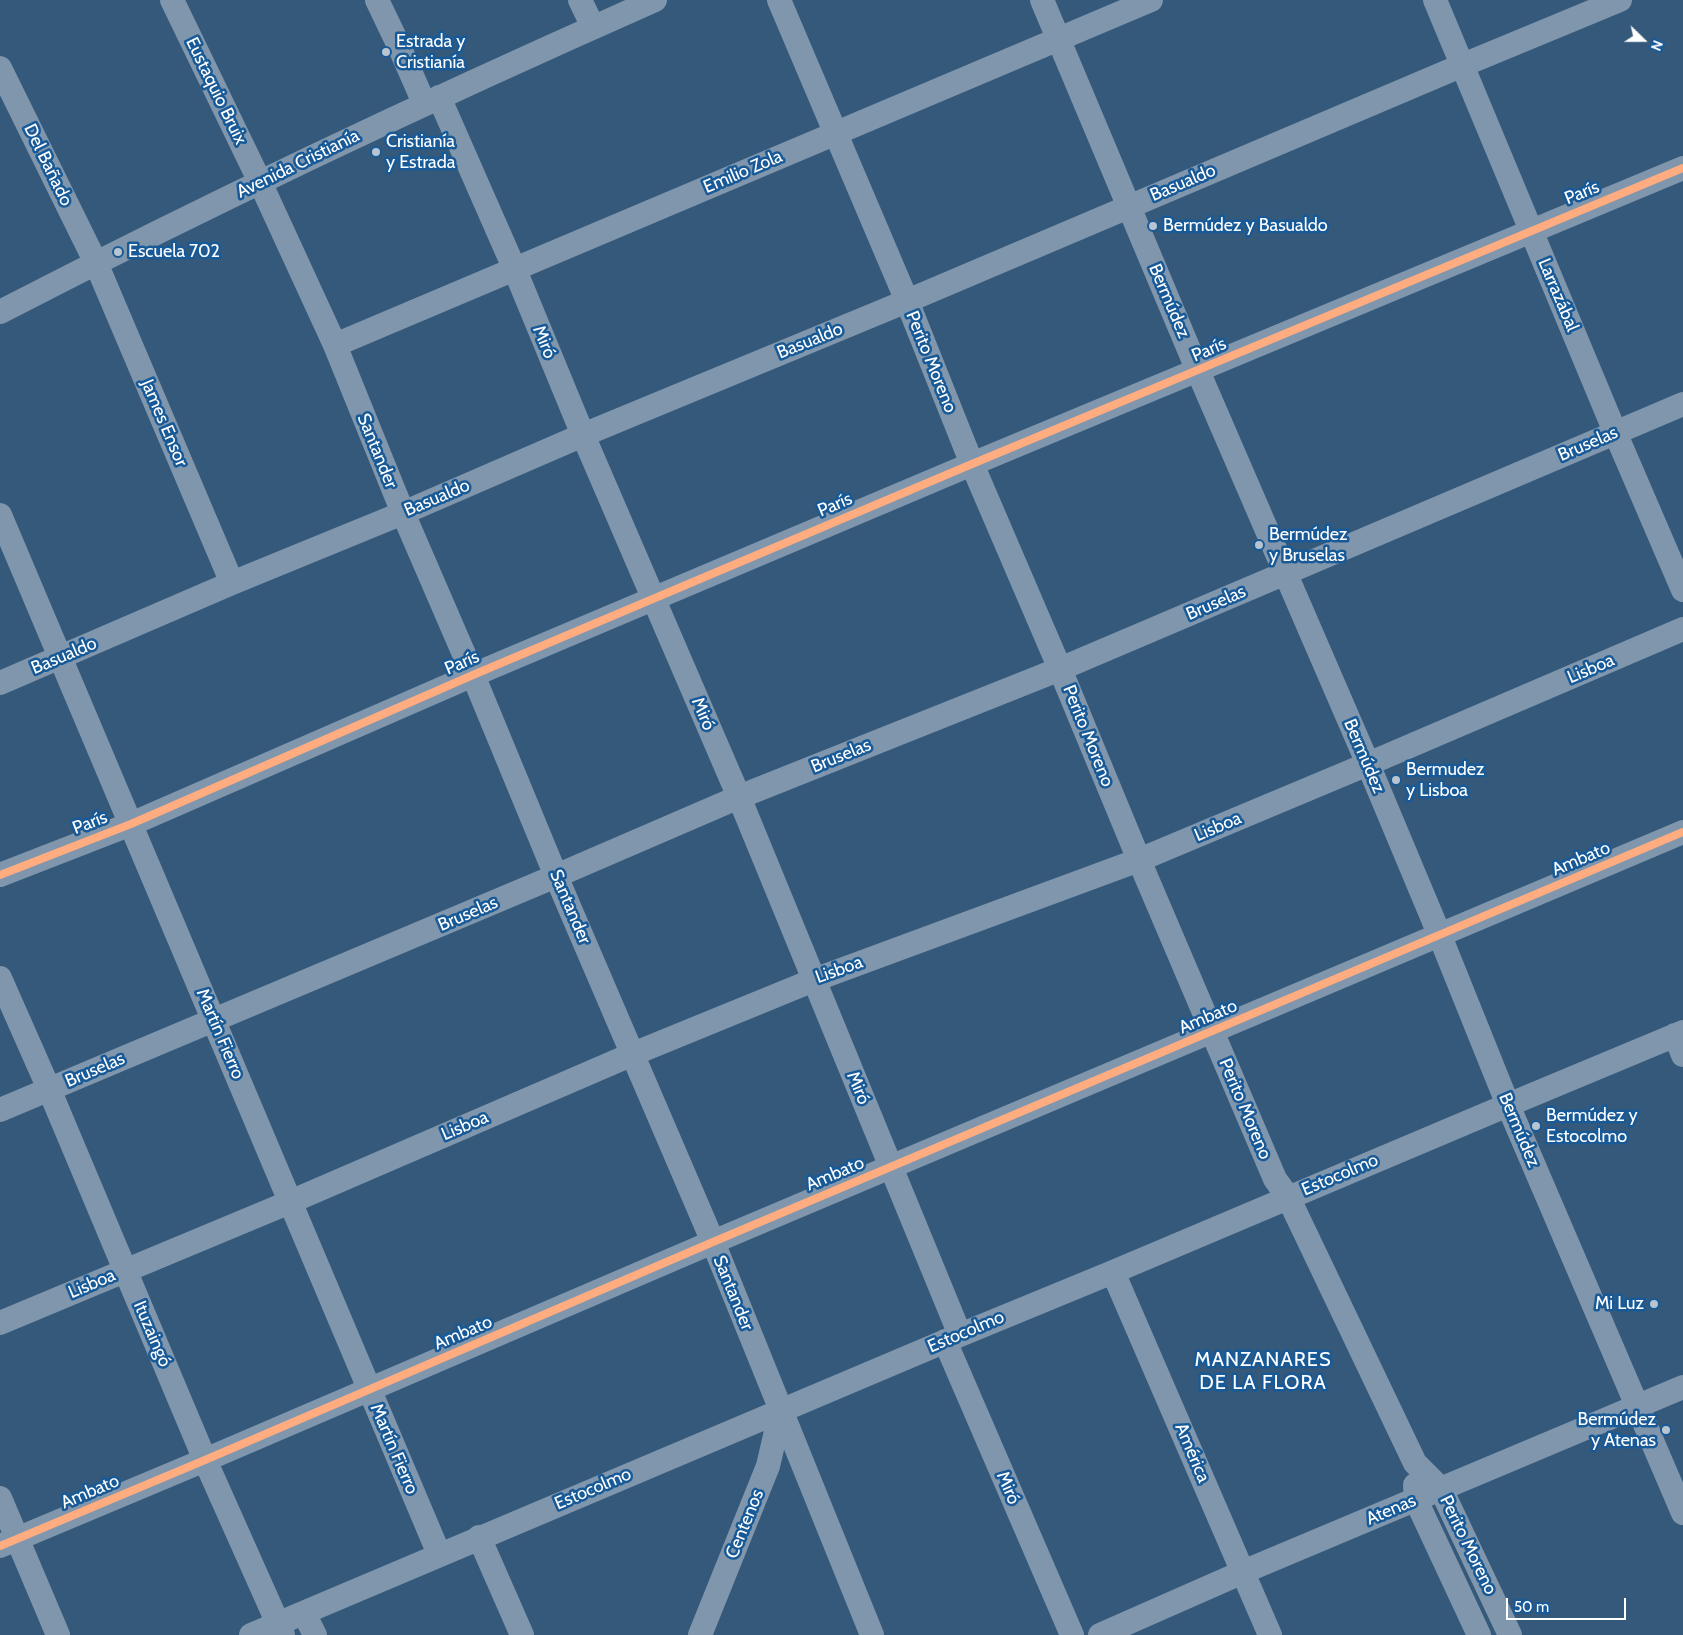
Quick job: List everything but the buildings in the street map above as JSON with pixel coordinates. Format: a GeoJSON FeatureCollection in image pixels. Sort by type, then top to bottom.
{"type":"FeatureCollection","features":[{"type":"Feature","properties":{"kind":"street","name":"Eustaquio Bruix"},"geometry":{"type":"LineString","coordinates":[[172,0],[260,182]]}},
{"type":"Feature","properties":{"kind":"street","name":"Miró"},"geometry":{"type":"LineString","coordinates":[[377,0],[399,46],[432,100],[515,270],[583,435],[739,797],[891,1168],[953,1338],[1072,1635]]}},
{"type":"Feature","properties":{"kind":"street"},"geometry":{"type":"LineString","coordinates":[[580,0],[593,27]]}},
{"type":"Feature","properties":{"kind":"street","name":"Avenida Cristianía"},"geometry":{"type":"LineString","coordinates":[[0,312],[96,262],[260,182],[432,100],[654,0]]}},
{"type":"Feature","properties":{"kind":"street","name":"Perito Moreno"},"geometry":{"type":"LineString","coordinates":[[779,0],[907,301],[972,464],[1275,1179],[1288,1198],[1415,1463],[1440,1489],[1510,1635]]}},
{"type":"Feature","properties":{"kind":"street","name":"Bermúdez"},"geometry":{"type":"LineString","coordinates":[[1042,0],[1198,371],[1368,764],[1508,1105],[1683,1513]]}},
{"type":"Feature","properties":{"kind":"street","name":"Emilio Zola"},"geometry":{"type":"LineString","coordinates":[[335,345],[1151,0]]}},
{"type":"Feature","properties":{"kind":"street","name":"Larrazábal"},"geometry":{"type":"LineString","coordinates":[[1435,0],[1530,230],[1683,590]]}},
{"type":"Feature","properties":{"kind":"street","name":"Basualdo"},"geometry":{"type":"LineString","coordinates":[[0,683],[583,435],[907,301],[1128,206],[1620,0]]}},
{"type":"Feature","properties":{"kind":"street","name":"Del Bañado"},"geometry":{"type":"LineString","coordinates":[[0,68],[96,262]]}},
{"type":"Feature","properties":{"kind":"street","name":"París"},"geometry":{"type":"LineString","coordinates":[[0,875],[131,824],[473,674],[1530,230],[1683,168]]}},
{"type":"Feature","properties":{"kind":"street","name":"Santander"},"geometry":{"type":"LineString","coordinates":[[260,182],[335,345],[403,513],[473,674],[556,876],[712,1242],[872,1635]]}},
{"type":"Feature","properties":{"kind":"street","name":"James Ensor"},"geometry":{"type":"LineString","coordinates":[[96,262],[232,583]]}},
{"type":"Feature","properties":{"kind":"street","name":"Bruselas"},"geometry":{"type":"LineString","coordinates":[[0,1110],[739,797],[1060,669],[1683,404]]}},
{"type":"Feature","properties":{"kind":"street","name":"Martín Fierro"},"geometry":{"type":"LineString","coordinates":[[0,515],[439,1554]]}},
{"type":"Feature","properties":{"kind":"street","name":"Lisboa"},"geometry":{"type":"LineString","coordinates":[[0,1323],[290,1202],[632,1054],[814,980],[1139,860],[1683,629]]}},
{"type":"Feature","properties":{"kind":"street","name":"Ambato"},"geometry":{"type":"LineString","coordinates":[[9,1542],[205,1460],[712,1242],[1683,832]]}},
{"type":"Feature","properties":{"kind":"street","name":"Ituzaingó"},"geometry":{"type":"LineString","coordinates":[[0,978],[49,1089],[205,1460],[280,1629]]}},
{"type":"Feature","properties":{"kind":"street","name":"Estocolmo"},"geometry":{"type":"LineString","coordinates":[[251,1635],[280,1629],[304,1613],[439,1554],[1508,1105],[1680,1041]]}},
{"type":"Feature","properties":{"kind":"street","name":"América"},"geometry":{"type":"LineString","coordinates":[[1113,1272],[1270,1635]]}},
{"type":"Feature","properties":{"kind":"street","name":"Atenas"},"geometry":{"type":"LineString","coordinates":[[1100,1635],[1243,1572],[1683,1387]]}},
{"type":"Feature","properties":{"kind":"street","name":"Centenos"},"geometry":{"type":"LineString","coordinates":[[700,1635],[768,1464],[781,1410]]}},
{"type":"Feature","properties":{"kind":"street"},"geometry":{"type":"LineString","coordinates":[[768,1464],[782,1456],[799,1456]]}},
{"type":"Feature","properties":{"kind":"street","name":"Perito Moreno"},"geometry":{"type":"LineString","coordinates":[[1415,1463],[1416,1500],[1479,1635]]}},
{"type":"Feature","properties":{"kind":"street"},"geometry":{"type":"LineString","coordinates":[[0,1498],[9,1542],[58,1635]]}},
{"type":"Feature","properties":{"kind":"street"},"geometry":{"type":"LineString","coordinates":[[479,1537],[522,1635]]}},
{"type":"Feature","properties":{"kind":"street"},"geometry":{"type":"LineString","coordinates":[[304,1613],[314,1635]]}},
{"type":"Feature","properties":{"kind":"cycle path"},"geometry":{"type":"LineString","coordinates":[[0,875],[131,824],[473,675],[972,464],[1683,168]]}},
{"type":"Feature","properties":{"kind":"cycle path"},"geometry":{"type":"LineString","coordinates":[[0,1546],[1683,832]]}},
{"type":"Feature","properties":{"kind":"place","name":"Estrada y Cristianía"},"geometry":{"type":"Point","coordinates":[386,52]}},
{"type":"Feature","properties":{"kind":"place","name":"Cristianía y Estrada"},"geometry":{"type":"Point","coordinates":[376,152]}},
{"type":"Feature","properties":{"kind":"place","name":"Bermúdez y Basualdo"},"geometry":{"type":"Point","coordinates":[1153,226]}},
{"type":"Feature","properties":{"kind":"place","name":"Escuela 702"},"geometry":{"type":"Point","coordinates":[118,252]}},
{"type":"Feature","properties":{"kind":"place","name":"Bermúdez y Bruselas"},"geometry":{"type":"Point","coordinates":[1259,545]}},
{"type":"Feature","properties":{"kind":"place","name":"Bermudez y Lisboa"},"geometry":{"type":"Point","coordinates":[1396,780]}},
{"type":"Feature","properties":{"kind":"place","name":"Bermúdez y Estocolmo"},"geometry":{"type":"Point","coordinates":[1536,1126]}},
{"type":"Feature","properties":{"kind":"place","name":"Mi Luz"},"geometry":{"type":"Point","coordinates":[1654,1304]}},
{"type":"Feature","properties":{"kind":"place","name":"Bermúdez y Atenas"},"geometry":{"type":"Point","coordinates":[1666,1430]}},
{"type":"Feature","properties":{"kind":"district","name":"MANZANARES DE LA FLORA"},"geometry":{"type":"Point","coordinates":[1263,1372]}}]}
